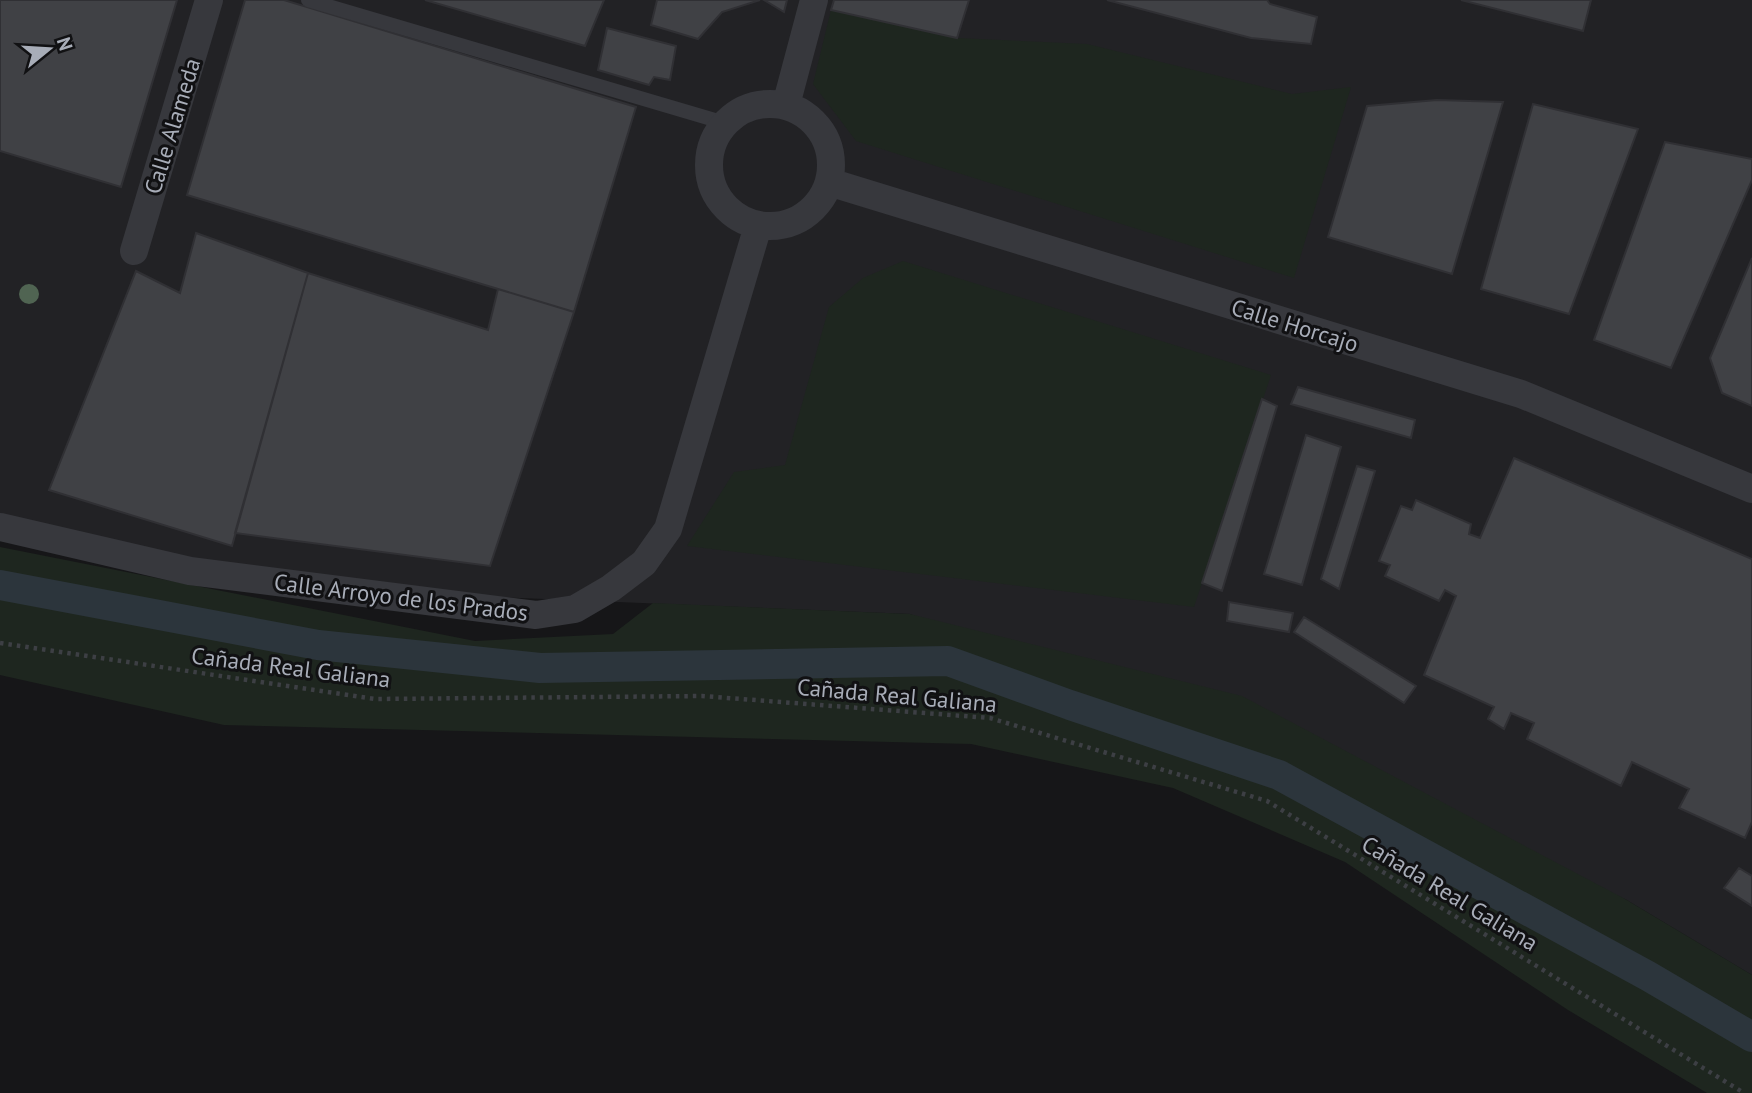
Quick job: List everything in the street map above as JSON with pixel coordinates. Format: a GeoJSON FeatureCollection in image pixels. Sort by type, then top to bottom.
{"type":"FeatureCollection","features":[{"type":"Feature","properties":{"kind":"street","name":"Calle Alameda"},"geometry":{"type":"LineString","coordinates":[[134,251],[209,0]]}},
{"type":"Feature","properties":{"kind":"street"},"geometry":{"type":"LineString","coordinates":[[786,105],[814,0]]}},
{"type":"Feature","properties":{"kind":"street"},"geometry":{"type":"LineString","coordinates":[[766,103],[786,105],[803,113],[818,126],[828,143],[831,163],[829,182],[821,199],[802,217],[777,226],[758,226],[740,219],[724,206],[714,190],[709,171],[710,151],[717,133],[725,123],[747,108],[766,103]]}},
{"type":"Feature","properties":{"kind":"street","name":"Calle Horcajo"},"geometry":{"type":"LineString","coordinates":[[829,182],[1521,394],[1752,489]]}},
{"type":"Feature","properties":{"kind":"street","name":"Calle Arroyo de los Prados"},"geometry":{"type":"LineString","coordinates":[[0,527],[190,571],[536,615],[575,610],[645,563],[668,529],[758,226]]}},
{"type":"Feature","properties":{"kind":"lane"},"geometry":{"type":"LineString","coordinates":[[308,0],[725,123]]}},
{"type":"Feature","properties":{"kind":"path","name":"Cañada Real Galiana"},"geometry":{"type":"LineString","coordinates":[[0,643],[375,699],[702,696],[990,718],[1267,801],[1744,1093]]}},
{"type":"Feature","properties":{"kind":"shaded area"},"geometry":{"type":"Polygon","coordinates":[[[0,0],[1752,0],[1752,975],[1625,899],[910,614],[399,593],[0,532],[0,0]]]}},
{"type":"Feature","properties":{"kind":"shaded area"},"geometry":{"type":"Polygon","coordinates":[[[831,10],[957,38],[1087,44],[1292,94],[1351,87],[1294,278],[856,141],[813,84],[831,10]]]}},
{"type":"Feature","properties":{"kind":"shaded area"},"geometry":{"type":"Polygon","coordinates":[[[903,261],[1271,375],[1194,607],[687,546],[734,472],[785,465],[829,307],[863,278],[903,261]]]}},
{"type":"Feature","properties":{"kind":"shaded area"},"geometry":{"type":"Polygon","coordinates":[[[0,547],[475,641],[613,634],[653,603],[910,614],[1242,696],[1625,899],[1752,975],[1752,1093],[1707,1093],[1568,1010],[1345,862],[1173,788],[971,744],[224,725],[0,675],[0,547]]]}},
{"type":"Feature","properties":{"kind":"building"},"geometry":{"type":"Polygon","coordinates":[[[0,0],[177,0],[121,187],[0,151],[0,0]]]}},
{"type":"Feature","properties":{"kind":"building"},"geometry":{"type":"Polygon","coordinates":[[[245,0],[284,0],[636,107],[574,312],[187,195],[245,0]]]}},
{"type":"Feature","properties":{"kind":"building"},"geometry":{"type":"Polygon","coordinates":[[[425,0],[604,0],[585,46],[425,0]]]}},
{"type":"Feature","properties":{"kind":"building"},"geometry":{"type":"Polygon","coordinates":[[[657,0],[760,0],[722,12],[698,39],[651,25],[657,0]]]}},
{"type":"Feature","properties":{"kind":"building"},"geometry":{"type":"Polygon","coordinates":[[[764,0],[787,0],[784,12],[764,0]]]}},
{"type":"Feature","properties":{"kind":"building"},"geometry":{"type":"Polygon","coordinates":[[[834,0],[969,0],[957,38],[831,10],[834,0]]]}},
{"type":"Feature","properties":{"kind":"building"},"geometry":{"type":"Polygon","coordinates":[[[1107,0],[1267,0],[1270,4],[1317,17],[1311,44],[1251,38],[1107,0]]]}},
{"type":"Feature","properties":{"kind":"building"},"geometry":{"type":"Polygon","coordinates":[[[1461,0],[1591,0],[1583,31],[1461,0]]]}},
{"type":"Feature","properties":{"kind":"building"},"geometry":{"type":"Polygon","coordinates":[[[607,28],[676,46],[670,80],[654,77],[649,85],[598,70],[607,28]]]}},
{"type":"Feature","properties":{"kind":"building"},"geometry":{"type":"Polygon","coordinates":[[[1437,100],[1503,102],[1452,274],[1328,237],[1367,106],[1437,100]]]}},
{"type":"Feature","properties":{"kind":"building"},"geometry":{"type":"Polygon","coordinates":[[[1533,104],[1638,129],[1569,314],[1481,289],[1533,104]]]}},
{"type":"Feature","properties":{"kind":"building"},"geometry":{"type":"Polygon","coordinates":[[[1665,142],[1752,159],[1752,180],[1671,368],[1594,340],[1665,142]]]}},
{"type":"Feature","properties":{"kind":"building"},"geometry":{"type":"Polygon","coordinates":[[[196,233],[308,273],[232,546],[49,490],[136,271],[180,293],[196,233]]]}},
{"type":"Feature","properties":{"kind":"building"},"geometry":{"type":"Polygon","coordinates":[[[1752,258],[1752,406],[1722,393],[1710,358],[1752,258]]]}},
{"type":"Feature","properties":{"kind":"building"},"geometry":{"type":"Polygon","coordinates":[[[308,273],[488,330],[498,289],[574,312],[490,566],[235,533],[308,273]]]}},
{"type":"Feature","properties":{"kind":"building"},"geometry":{"type":"Polygon","coordinates":[[[1298,387],[1415,420],[1411,438],[1291,404],[1298,387]]]}},
{"type":"Feature","properties":{"kind":"building"},"geometry":{"type":"Polygon","coordinates":[[[1262,399],[1277,406],[1222,591],[1202,583],[1262,399]]]}},
{"type":"Feature","properties":{"kind":"building"},"geometry":{"type":"Polygon","coordinates":[[[1306,435],[1341,447],[1302,585],[1264,574],[1306,435]]]}},
{"type":"Feature","properties":{"kind":"building"},"geometry":{"type":"Polygon","coordinates":[[[1514,458],[1752,559],[1752,822],[1745,838],[1679,808],[1689,789],[1632,762],[1621,786],[1527,739],[1534,723],[1511,713],[1504,729],[1488,719],[1494,707],[1424,675],[1456,596],[1445,590],[1439,601],[1385,576],[1390,565],[1379,561],[1401,506],[1412,510],[1416,500],[1471,524],[1469,534],[1480,538],[1514,458]]]}},
{"type":"Feature","properties":{"kind":"building"},"geometry":{"type":"Polygon","coordinates":[[[1357,466],[1375,471],[1339,589],[1321,579],[1357,466]]]}},
{"type":"Feature","properties":{"kind":"building"},"geometry":{"type":"Polygon","coordinates":[[[1229,602],[1293,613],[1289,632],[1227,621],[1229,602]]]}},
{"type":"Feature","properties":{"kind":"building"},"geometry":{"type":"Polygon","coordinates":[[[1304,617],[1416,686],[1404,703],[1294,632],[1304,617]]]}},
{"type":"Feature","properties":{"kind":"building"},"geometry":{"type":"Polygon","coordinates":[[[1739,868],[1752,876],[1752,906],[1724,888],[1739,868]]]}},
{"type":"Feature","properties":{"kind":"waterway"},"geometry":{"type":"LineString","coordinates":[[0,585],[318,645],[540,668],[948,661],[1279,775],[1648,976],[1752,1037]]}}]}
